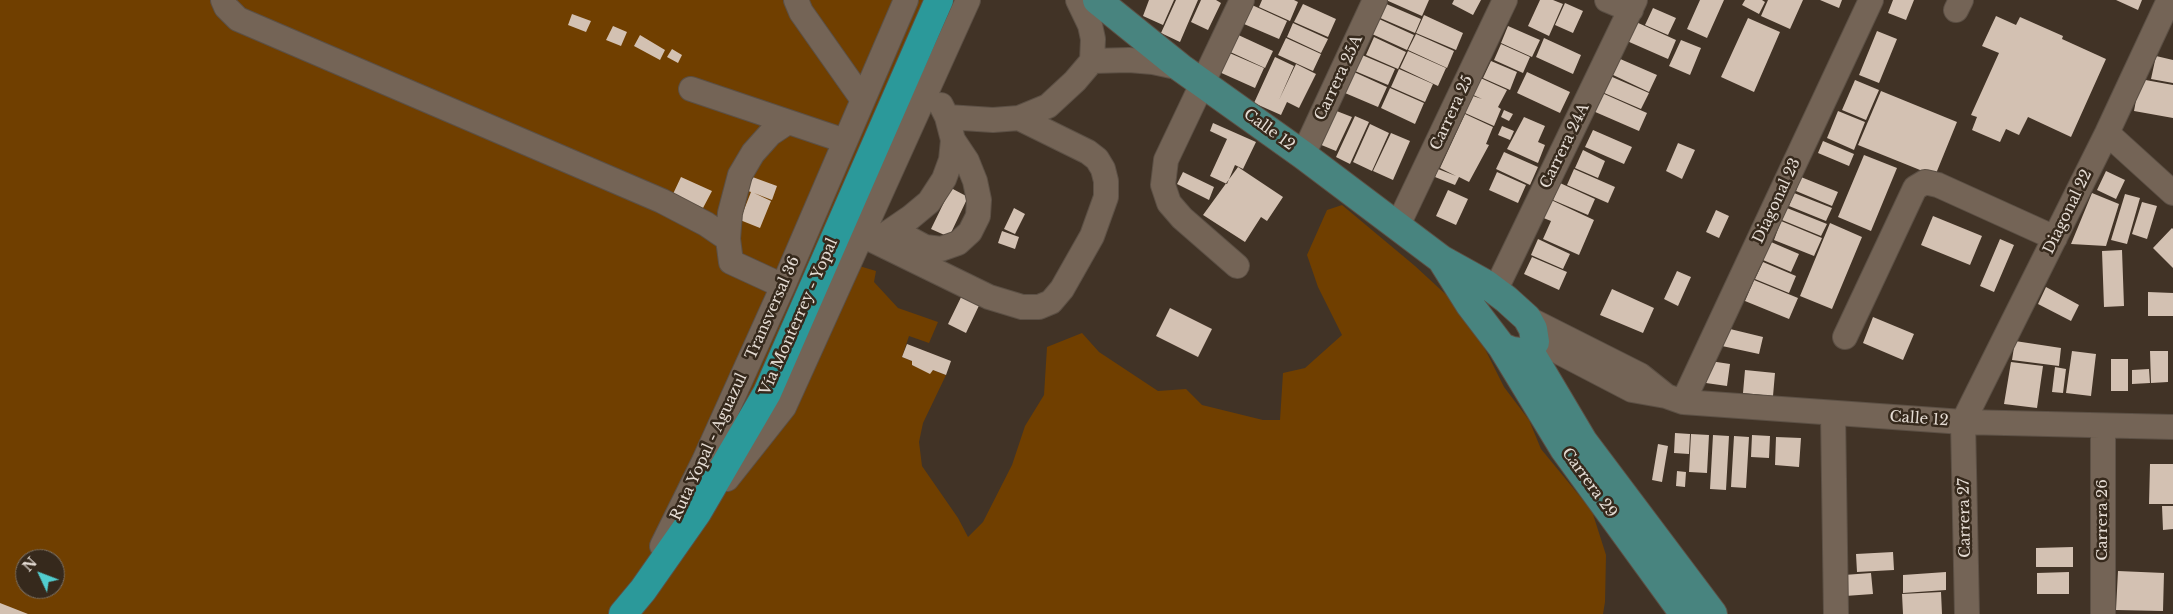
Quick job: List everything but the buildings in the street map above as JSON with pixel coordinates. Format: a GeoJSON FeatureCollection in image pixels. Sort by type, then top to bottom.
{"type":"FeatureCollection","features":[{"type":"Feature","properties":{"kind":"highway","name":"Vía Monterrey - Yopal"},"geometry":{"type":"LineString","coordinates":[[624,612],[669,545],[697,512],[767,393],[939,0]]}},
{"type":"Feature","properties":{"kind":"main road","name":"Calle 12"},"geometry":{"type":"LineString","coordinates":[[1106,3],[1192,75],[1304,155],[1441,258]]}},
{"type":"Feature","properties":{"kind":"main road","name":"Carrera 29"},"geometry":{"type":"LineString","coordinates":[[1441,258],[1495,291],[1530,336],[1582,441],[1713,614]]}},
{"type":"Feature","properties":{"kind":"main road","name":"Carrera 29"},"geometry":{"type":"LineString","coordinates":[[1441,258],[1470,305],[1502,347],[1564,449],[1684,614]]}},
{"type":"Feature","properties":{"kind":"main road"},"geometry":{"type":"LineString","coordinates":[[1502,347],[1512,352],[1530,336]]}},
{"type":"Feature","properties":{"kind":"street"},"geometry":{"type":"LineString","coordinates":[[223,0],[238,19],[662,201],[706,224],[728,240]]}},
{"type":"Feature","properties":{"kind":"street"},"geometry":{"type":"LineString","coordinates":[[796,0],[801,12],[870,85],[906,0]]}},
{"type":"Feature","properties":{"kind":"street"},"geometry":{"type":"LineString","coordinates":[[669,545],[784,408],[877,235],[930,86],[968,0]]}},
{"type":"Feature","properties":{"kind":"street"},"geometry":{"type":"LineString","coordinates":[[947,117],[993,120],[1019,118],[1048,106],[1075,81],[1092,61],[1090,25],[1078,0]]}},
{"type":"Feature","properties":{"kind":"street"},"geometry":{"type":"LineString","coordinates":[[1238,266],[1182,218],[1169,203],[1163,185],[1166,160],[1192,75],[1242,0]]}},
{"type":"Feature","properties":{"kind":"street","name":"Carrera 25A"},"geometry":{"type":"LineString","coordinates":[[1304,155],[1375,0]]}},
{"type":"Feature","properties":{"kind":"street","name":"Carrera 25"},"geometry":{"type":"LineString","coordinates":[[1398,225],[1505,0]]}},
{"type":"Feature","properties":{"kind":"street"},"geometry":{"type":"LineString","coordinates":[[1607,0],[1633,5]]}},
{"type":"Feature","properties":{"kind":"street","name":"Diagonal 23"},"geometry":{"type":"LineString","coordinates":[[1674,399],[1871,0]]}},
{"type":"Feature","properties":{"kind":"street","name":"Diagonal 22"},"geometry":{"type":"LineString","coordinates":[[1964,422],[2107,133],[2169,0]]}},
{"type":"Feature","properties":{"kind":"street","name":"Carrera 24A"},"geometry":{"type":"LineString","coordinates":[[1495,291],[1633,5]]}},
{"type":"Feature","properties":{"kind":"street"},"geometry":{"type":"LineString","coordinates":[[1092,61],[1153,62],[1192,75]]}},
{"type":"Feature","properties":{"kind":"street","name":"Ruta Yopal - Aguazul"},"geometry":{"type":"LineString","coordinates":[[669,545],[704,461],[783,286],[870,85]]}},
{"type":"Feature","properties":{"kind":"street"},"geometry":{"type":"LineString","coordinates":[[877,235],[940,250],[958,243],[970,232],[978,216],[979,200],[976,180],[967,161],[953,140],[947,117],[930,86]]}},
{"type":"Feature","properties":{"kind":"street"},"geometry":{"type":"LineString","coordinates":[[691,89],[845,141]]}},
{"type":"Feature","properties":{"kind":"street"},"geometry":{"type":"LineString","coordinates":[[877,235],[989,297],[1022,307],[1039,307],[1051,302],[1062,289],[1092,236],[1106,197],[1106,181],[1097,159],[1088,152],[1019,118]]}},
{"type":"Feature","properties":{"kind":"street"},"geometry":{"type":"LineString","coordinates":[[783,286],[731,262],[728,240],[730,213],[740,175],[753,153],[770,134],[788,122]]}},
{"type":"Feature","properties":{"kind":"street"},"geometry":{"type":"LineString","coordinates":[[2107,133],[2173,193]]}},
{"type":"Feature","properties":{"kind":"street"},"geometry":{"type":"LineString","coordinates":[[877,235],[929,202],[944,179],[951,160],[953,140]]}},
{"type":"Feature","properties":{"kind":"street"},"geometry":{"type":"LineString","coordinates":[[1844,337],[1915,188],[1925,182],[1938,185],[2055,238]]}},
{"type":"Feature","properties":{"kind":"street","name":"Calle 12"},"geometry":{"type":"LineString","coordinates":[[1530,336],[1632,390],[1674,399],[1964,422],[2173,427]]}},
{"type":"Feature","properties":{"kind":"street"},"geometry":{"type":"LineString","coordinates":[[1833,413],[1836,614]]}},
{"type":"Feature","properties":{"kind":"street","name":"Carrera 27"},"geometry":{"type":"LineString","coordinates":[[1964,422],[1967,614]]}},
{"type":"Feature","properties":{"kind":"street","name":"Carrera 26"},"geometry":{"type":"LineString","coordinates":[[2103,426],[2103,614]]}},
{"type":"Feature","properties":{"kind":"shaded area"},"geometry":{"type":"Polygon","coordinates":[[[0,0],[940,0],[829,257],[876,271],[874,282],[898,308],[938,322],[929,343],[909,336],[902,357],[912,361],[912,365],[930,373],[933,370],[946,375],[923,423],[919,442],[922,466],[958,518],[968,537],[983,522],[1012,465],[1025,426],[1044,395],[1047,347],[1082,333],[1099,352],[1158,391],[1186,389],[1202,405],[1263,420],[1280,420],[1283,373],[1305,368],[1342,335],[1318,287],[1307,255],[1327,210],[1342,205],[1415,266],[1454,302],[1484,347],[1504,387],[1529,420],[1541,449],[1592,511],[1606,555],[1603,614],[0,614],[0,0]]]}}]}
